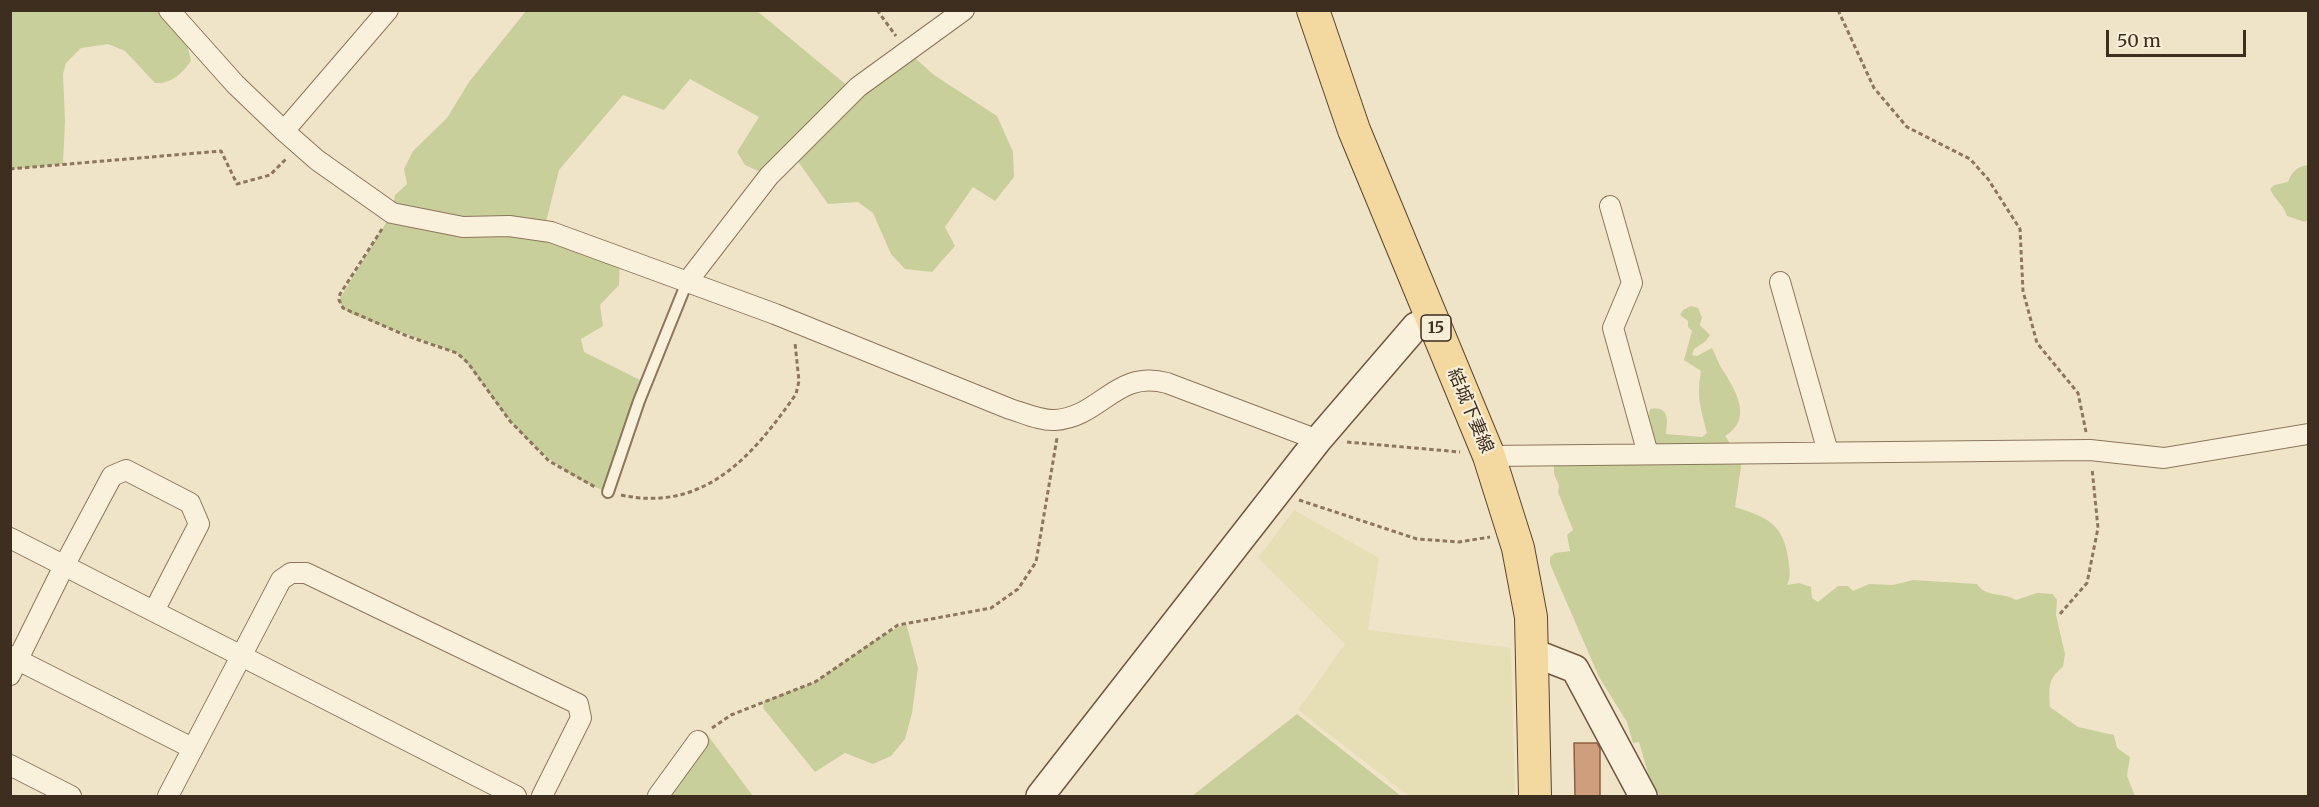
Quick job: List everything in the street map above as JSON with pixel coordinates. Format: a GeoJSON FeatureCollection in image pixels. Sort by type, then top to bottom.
{"type":"FeatureCollection","features":[{"type":"Feature","properties":{"kind":"main road","name":"結城下妻線"},"geometry":{"type":"LineString","coordinates":[[1307,12],[1489,456],[1514,533],[1526,585],[1534,653],[1535,796]]}},
{"type":"Feature","properties":{"kind":"street"},"geometry":{"type":"LineString","coordinates":[[169,10],[235,84],[284,131],[392,213],[463,227],[509,226],[551,232],[790,320],[1010,409],[1043,419],[1063,419],[1076,416],[1133,381],[1145,379],[1167,382],[1318,440]]}},
{"type":"Feature","properties":{"kind":"street"},"geometry":{"type":"LineString","coordinates":[[284,131],[388,10]]}},
{"type":"Feature","properties":{"kind":"street"},"geometry":{"type":"LineString","coordinates":[[687,282],[769,176],[858,87],[964,10]]}},
{"type":"Feature","properties":{"kind":"street"},"geometry":{"type":"LineString","coordinates":[[1610,206],[1632,283],[1613,328],[1648,454]]}},
{"type":"Feature","properties":{"kind":"street"},"geometry":{"type":"LineString","coordinates":[[1780,282],[1828,452]]}},
{"type":"Feature","properties":{"kind":"street"},"geometry":{"type":"LineString","coordinates":[[1040,796],[1318,440],[1416,326],[1432,319]]}},
{"type":"Feature","properties":{"kind":"street"},"geometry":{"type":"LineString","coordinates":[[1489,456],[2090,450],[2164,458],[2308,434]]}},
{"type":"Feature","properties":{"kind":"street"},"geometry":{"type":"LineString","coordinates":[[154,611],[199,524],[190,502],[126,470],[112,476],[13,664],[192,748]]}},
{"type":"Feature","properties":{"kind":"street"},"geometry":{"type":"LineString","coordinates":[[10,538],[516,796]]}},
{"type":"Feature","properties":{"kind":"street"},"geometry":{"type":"LineString","coordinates":[[168,796],[281,580],[291,573],[306,573],[578,704],[581,718],[542,796]]}},
{"type":"Feature","properties":{"kind":"street"},"geometry":{"type":"LineString","coordinates":[[1534,653],[1575,669],[1643,796]]}},
{"type":"Feature","properties":{"kind":"street"},"geometry":{"type":"LineString","coordinates":[[658,796],[698,741]]}},
{"type":"Feature","properties":{"kind":"street"},"geometry":{"type":"LineString","coordinates":[[10,765],[71,796]]}},
{"type":"Feature","properties":{"kind":"lane"},"geometry":{"type":"LineString","coordinates":[[608,492],[639,401],[687,282]]}},
{"type":"Feature","properties":{"kind":"path"},"geometry":{"type":"LineString","coordinates":[[877,10],[907,51]]}},
{"type":"Feature","properties":{"kind":"path"},"geometry":{"type":"LineString","coordinates":[[1838,10],[1874,88],[1907,127],[1970,159],[1988,178],[2020,229],[2023,291],[2037,343],[2078,393],[2090,450],[2098,528],[2087,583],[2060,614]]}},
{"type":"Feature","properties":{"kind":"path"},"geometry":{"type":"LineString","coordinates":[[10,169],[221,151],[237,184],[270,175],[300,145]]}},
{"type":"Feature","properties":{"kind":"path"},"geometry":{"type":"LineString","coordinates":[[392,213],[340,294],[339,300],[343,308],[407,336],[457,353],[468,363],[510,421],[549,461],[589,485],[608,492],[653,499],[673,496],[719,480],[734,469],[796,394],[799,381],[798,359],[790,320]]}},
{"type":"Feature","properties":{"kind":"path"},"geometry":{"type":"LineString","coordinates":[[698,741],[731,715],[815,682],[898,625],[991,608],[1018,589],[1036,562],[1051,467],[1063,419]]}},
{"type":"Feature","properties":{"kind":"path"},"geometry":{"type":"LineString","coordinates":[[1318,440],[1397,445],[1489,456]]}},
{"type":"Feature","properties":{"kind":"path"},"geometry":{"type":"LineString","coordinates":[[1278,492],[1417,538],[1459,542],[1514,533]]}},
{"type":"Feature","properties":{"kind":"shaded area"},"geometry":{"type":"Polygon","coordinates":[[[1294,510],[1379,558],[1368,630],[1511,648],[1515,796],[1409,796],[1298,710],[1345,644],[1258,558],[1294,510]]]}},
{"type":"Feature","properties":{"kind":"green space"},"geometry":{"type":"Polygon","coordinates":[[[11,11],[169,11],[183,26],[191,61],[176,77],[166,82],[155,83],[125,51],[108,44],[81,48],[66,63],[63,74],[65,121],[63,164],[11,169],[11,11]]]}},
{"type":"Feature","properties":{"kind":"green space"},"geometry":{"type":"Polygon","coordinates":[[[526,11],[757,11],[854,91],[907,51],[934,75],[997,116],[1013,152],[1014,177],[995,201],[973,187],[945,227],[955,246],[932,272],[905,269],[891,254],[873,213],[858,202],[828,204],[792,153],[769,176],[745,165],[737,152],[759,117],[690,79],[664,110],[623,95],[559,170],[544,230],[620,257],[619,285],[600,305],[603,326],[581,339],[584,352],[646,383],[608,492],[575,477],[546,456],[520,432],[457,353],[351,314],[343,308],[339,300],[392,213],[395,195],[407,184],[404,169],[413,151],[447,118],[469,82],[526,11]]]}},
{"type":"Feature","properties":{"kind":"green space"},"geometry":{"type":"Polygon","coordinates":[[[2308,165],[2308,219],[2305,222],[2287,216],[2270,189],[2274,185],[2288,182],[2295,170],[2308,165]]]}},
{"type":"Feature","properties":{"kind":"green space"},"geometry":{"type":"Polygon","coordinates":[[[1691,306],[1698,308],[1702,317],[1700,325],[1710,335],[1706,341],[1694,349],[1692,355],[1697,356],[1712,348],[1739,404],[1739,421],[1734,429],[1725,436],[1742,460],[1735,507],[1756,514],[1772,523],[1777,529],[1786,546],[1788,557],[1790,575],[1787,585],[1799,583],[1811,587],[1812,598],[1818,602],[1838,586],[1848,586],[1853,591],[1869,584],[1893,585],[1913,580],[1977,584],[1985,591],[2016,600],[2037,593],[2053,594],[2057,600],[2056,615],[2065,654],[2063,667],[2054,676],[2050,685],[2050,707],[2078,727],[2114,735],[2117,748],[2130,757],[2127,776],[2135,796],[1659,796],[1648,773],[1639,742],[1633,743],[1627,722],[1599,677],[1550,564],[1550,557],[1555,553],[1570,551],[1567,535],[1573,530],[1558,492],[1559,486],[1554,474],[1554,465],[1634,449],[1647,425],[1650,409],[1661,410],[1666,415],[1666,434],[1702,437],[1707,433],[1699,396],[1701,371],[1684,360],[1692,331],[1688,327],[1688,321],[1680,315],[1683,310],[1691,306]]]}},
{"type":"Feature","properties":{"kind":"green space"},"geometry":{"type":"Polygon","coordinates":[[[906,623],[918,668],[912,713],[905,739],[891,756],[873,764],[845,753],[815,772],[763,708],[764,701],[815,682],[878,638],[906,623]]]}},
{"type":"Feature","properties":{"kind":"green space"},"geometry":{"type":"Polygon","coordinates":[[[1297,714],[1401,796],[1192,796],[1297,714]]]}},
{"type":"Feature","properties":{"kind":"green space"},"geometry":{"type":"Polygon","coordinates":[[[706,733],[753,796],[658,796],[706,733]]]}},
{"type":"Feature","properties":{"kind":"building"},"geometry":{"type":"Polygon","coordinates":[[[1574,743],[1597,743],[1600,748],[1600,796],[1575,796],[1574,743]]]}}]}
